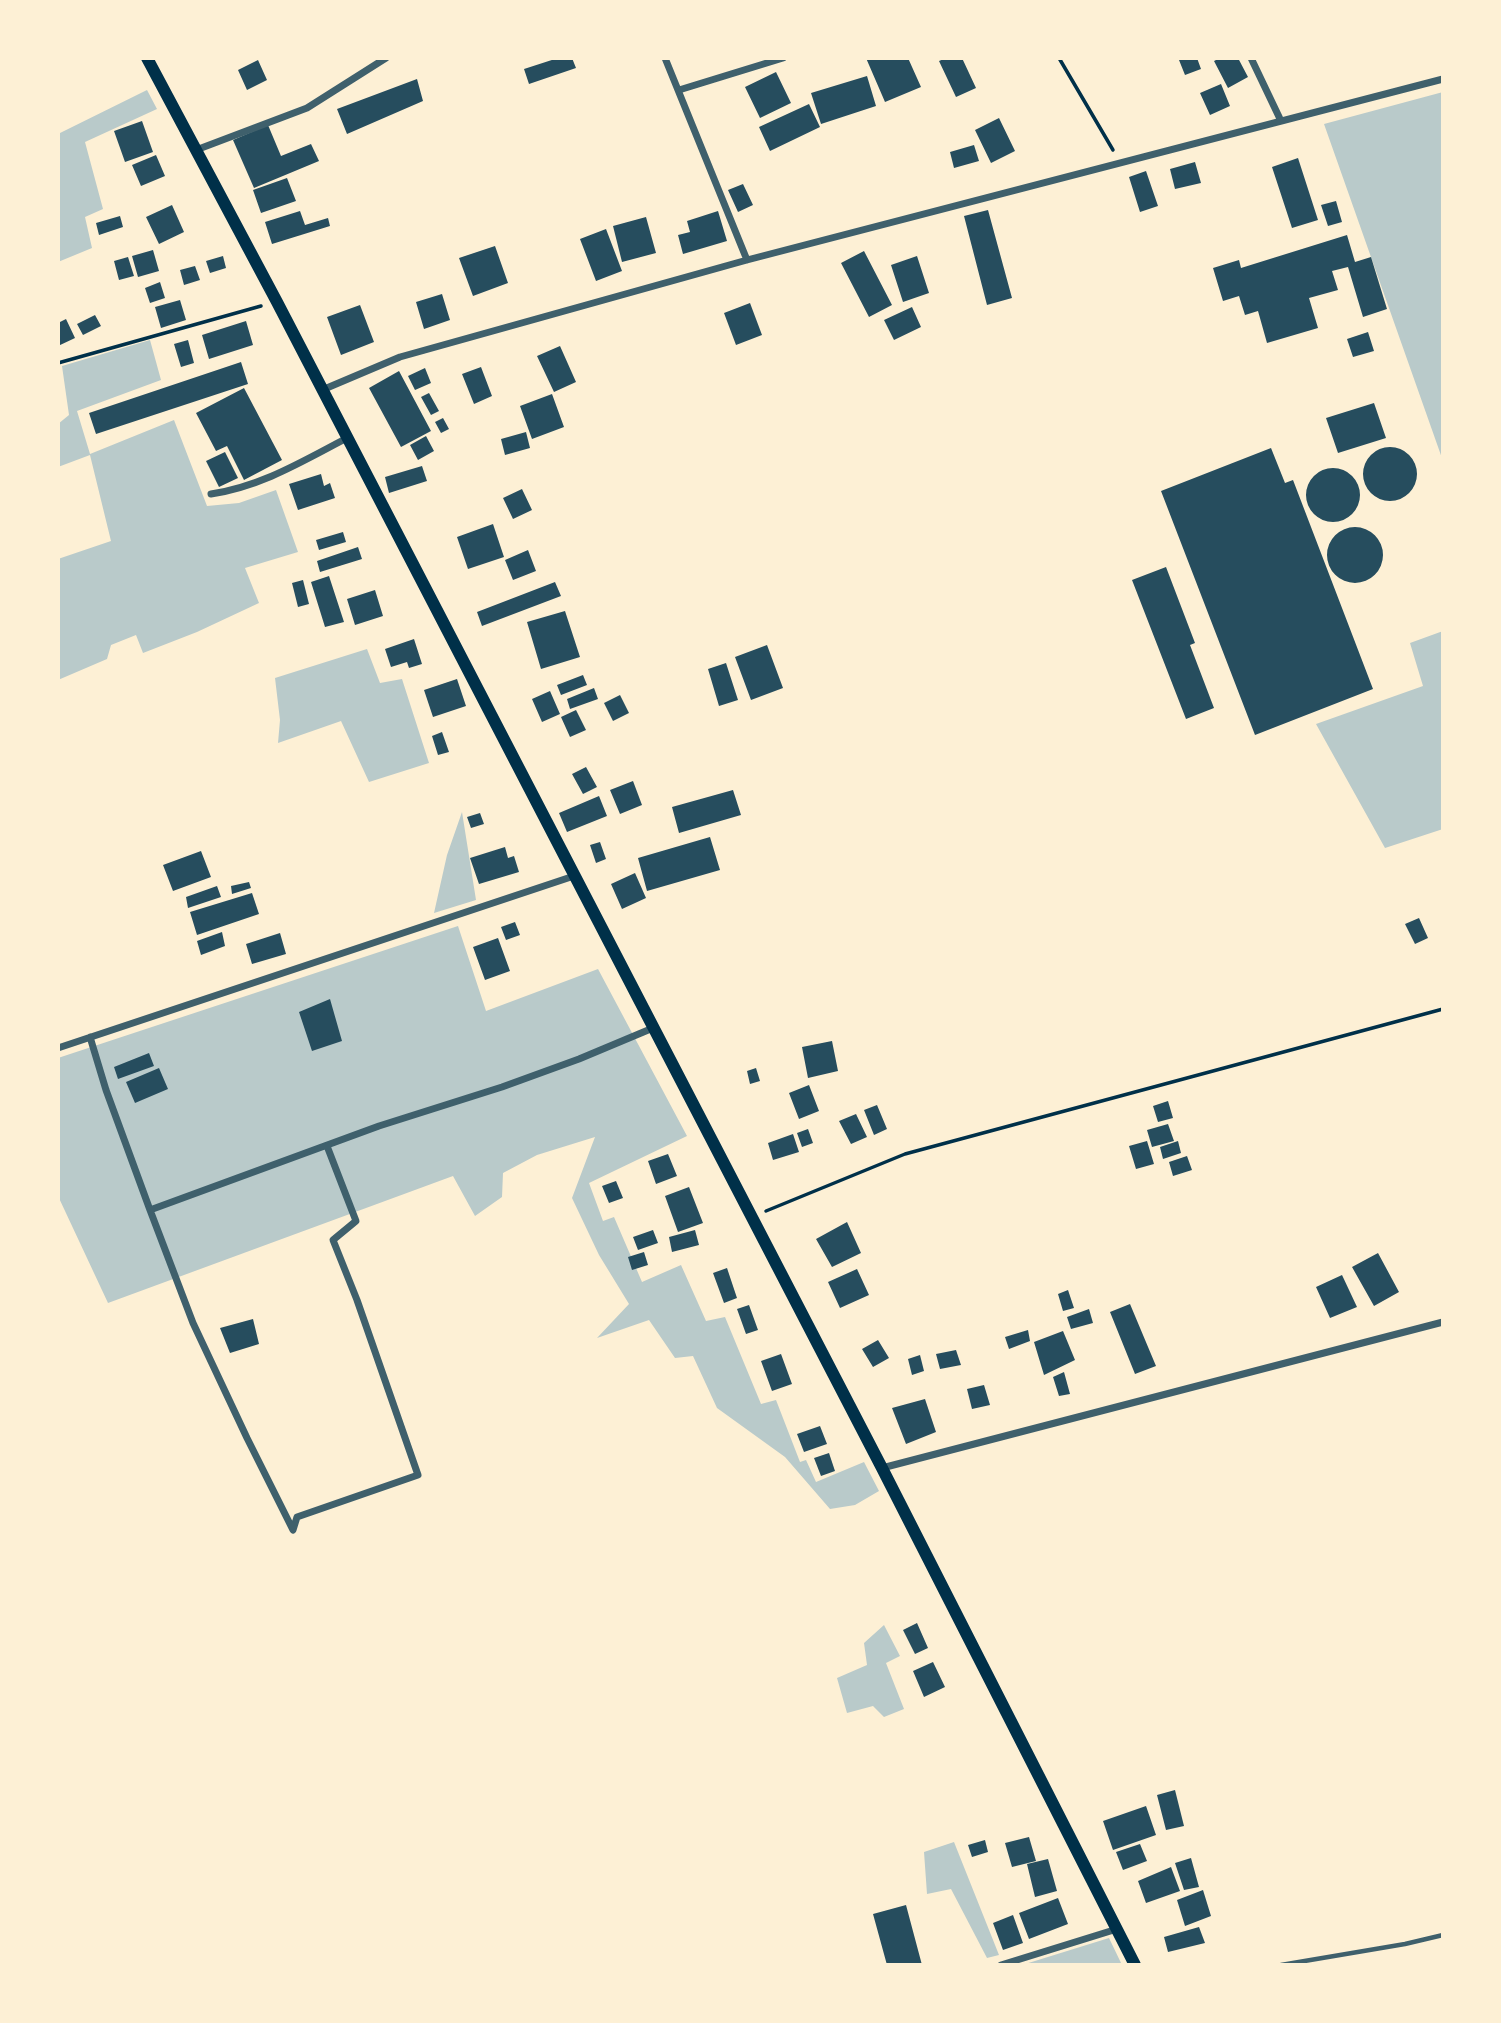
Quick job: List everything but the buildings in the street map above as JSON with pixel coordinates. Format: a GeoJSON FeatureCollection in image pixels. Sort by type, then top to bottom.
{"type":"FeatureCollection","features":[{"type":"Feature","properties":{"kind":"main road"},"geometry":{"type":"LineString","coordinates":[[147,58],[882,1468],[1135,1965]]}},
{"type":"Feature","properties":{"kind":"street"},"geometry":{"type":"LineString","coordinates":[[196,150],[307,108],[386,58]]}},
{"type":"Feature","properties":{"kind":"street"},"geometry":{"type":"LineString","coordinates":[[665,58],[747,260]]}},
{"type":"Feature","properties":{"kind":"street"},"geometry":{"type":"LineString","coordinates":[[679,90],[783,58]]}},
{"type":"Feature","properties":{"kind":"street"},"geometry":{"type":"LineString","coordinates":[[1251,58],[1281,121]]}},
{"type":"Feature","properties":{"kind":"street"},"geometry":{"type":"LineString","coordinates":[[322,390],[400,357],[747,260],[1443,79]]}},
{"type":"Feature","properties":{"kind":"street"},"geometry":{"type":"LineString","coordinates":[[211,494],[235,490],[265,480],[347,438]]}},
{"type":"Feature","properties":{"kind":"street"},"geometry":{"type":"LineString","coordinates":[[58,1048],[574,876]]}},
{"type":"Feature","properties":{"kind":"street"},"geometry":{"type":"LineString","coordinates":[[150,1210],[379,1126],[554,1069],[653,1028]]}},
{"type":"Feature","properties":{"kind":"street"},"geometry":{"type":"LineString","coordinates":[[90,1037],[106,1090],[193,1323],[293,1531],[297,1517],[418,1475],[357,1300],[333,1240],[356,1221],[327,1146]]}},
{"type":"Feature","properties":{"kind":"street"},"geometry":{"type":"LineString","coordinates":[[882,1468],[1443,1322]]}},
{"type":"Feature","properties":{"kind":"street"},"geometry":{"type":"LineString","coordinates":[[1000,1965],[1117,1929]]}},
{"type":"Feature","properties":{"kind":"lane"},"geometry":{"type":"LineString","coordinates":[[1281,1965],[1443,1935]]}},
{"type":"Feature","properties":{"kind":"path"},"geometry":{"type":"LineString","coordinates":[[1059,58],[1120,162]]}},
{"type":"Feature","properties":{"kind":"path"},"geometry":{"type":"LineString","coordinates":[[58,363],[276,302]]}},
{"type":"Feature","properties":{"kind":"path"},"geometry":{"type":"LineString","coordinates":[[751,1217],[905,1154],[1443,1009]]}},
{"type":"Feature","properties":{"kind":"shaded area"},"geometry":{"type":"Polygon","coordinates":[[[147,90],[157,109],[85,142],[103,209],[85,217],[92,248],[58,262],[58,134],[147,90]]]}},
{"type":"Feature","properties":{"kind":"shaded area"},"geometry":{"type":"Polygon","coordinates":[[[1443,92],[1443,461],[1324,124],[1443,92]]]}},
{"type":"Feature","properties":{"kind":"shaded area"},"geometry":{"type":"Polygon","coordinates":[[[150,340],[161,380],[77,411],[90,454],[174,420],[207,506],[239,503],[276,490],[298,552],[245,568],[259,603],[143,653],[136,635],[111,645],[107,659],[58,680],[58,559],[111,541],[90,455],[58,467],[58,424],[69,415],[62,366],[150,340]]]}},
{"type":"Feature","properties":{"kind":"shaded area"},"geometry":{"type":"Polygon","coordinates":[[[1443,631],[1443,829],[1385,848],[1316,724],[1423,686],[1410,643],[1443,631]]]}},
{"type":"Feature","properties":{"kind":"shaded area"},"geometry":{"type":"Polygon","coordinates":[[[367,649],[380,683],[402,679],[429,763],[369,782],[341,721],[278,743],[280,720],[275,678],[367,649]]]}},
{"type":"Feature","properties":{"kind":"shaded area"},"geometry":{"type":"Polygon","coordinates":[[[462,812],[476,900],[434,913],[447,855],[462,812]]]}},
{"type":"Feature","properties":{"kind":"shaded area"},"geometry":{"type":"Polygon","coordinates":[[[458,926],[486,1011],[598,969],[687,1136],[589,1183],[603,1221],[614,1217],[642,1282],[681,1265],[706,1321],[725,1317],[761,1404],[776,1400],[800,1462],[806,1460],[816,1482],[864,1462],[879,1491],[855,1505],[830,1509],[785,1457],[717,1408],[693,1356],[675,1358],[649,1320],[597,1338],[629,1304],[599,1255],[572,1198],[595,1137],[537,1155],[503,1173],[502,1197],[475,1216],[453,1176],[108,1303],[58,1196],[58,1058],[458,926]]]}},
{"type":"Feature","properties":{"kind":"shaded area"},"geometry":{"type":"Polygon","coordinates":[[[884,1625],[900,1656],[886,1663],[904,1709],[884,1717],[873,1706],[847,1713],[837,1678],[867,1665],[864,1643],[884,1625]]]}},
{"type":"Feature","properties":{"kind":"shaded area"},"geometry":{"type":"Polygon","coordinates":[[[954,1842],[999,1955],[987,1958],[951,1889],[927,1894],[924,1852],[954,1842]]]}},
{"type":"Feature","properties":{"kind":"shaded area"},"geometry":{"type":"Polygon","coordinates":[[[1109,1938],[1122,1965],[1022,1965],[1109,1938]]]}}]}
